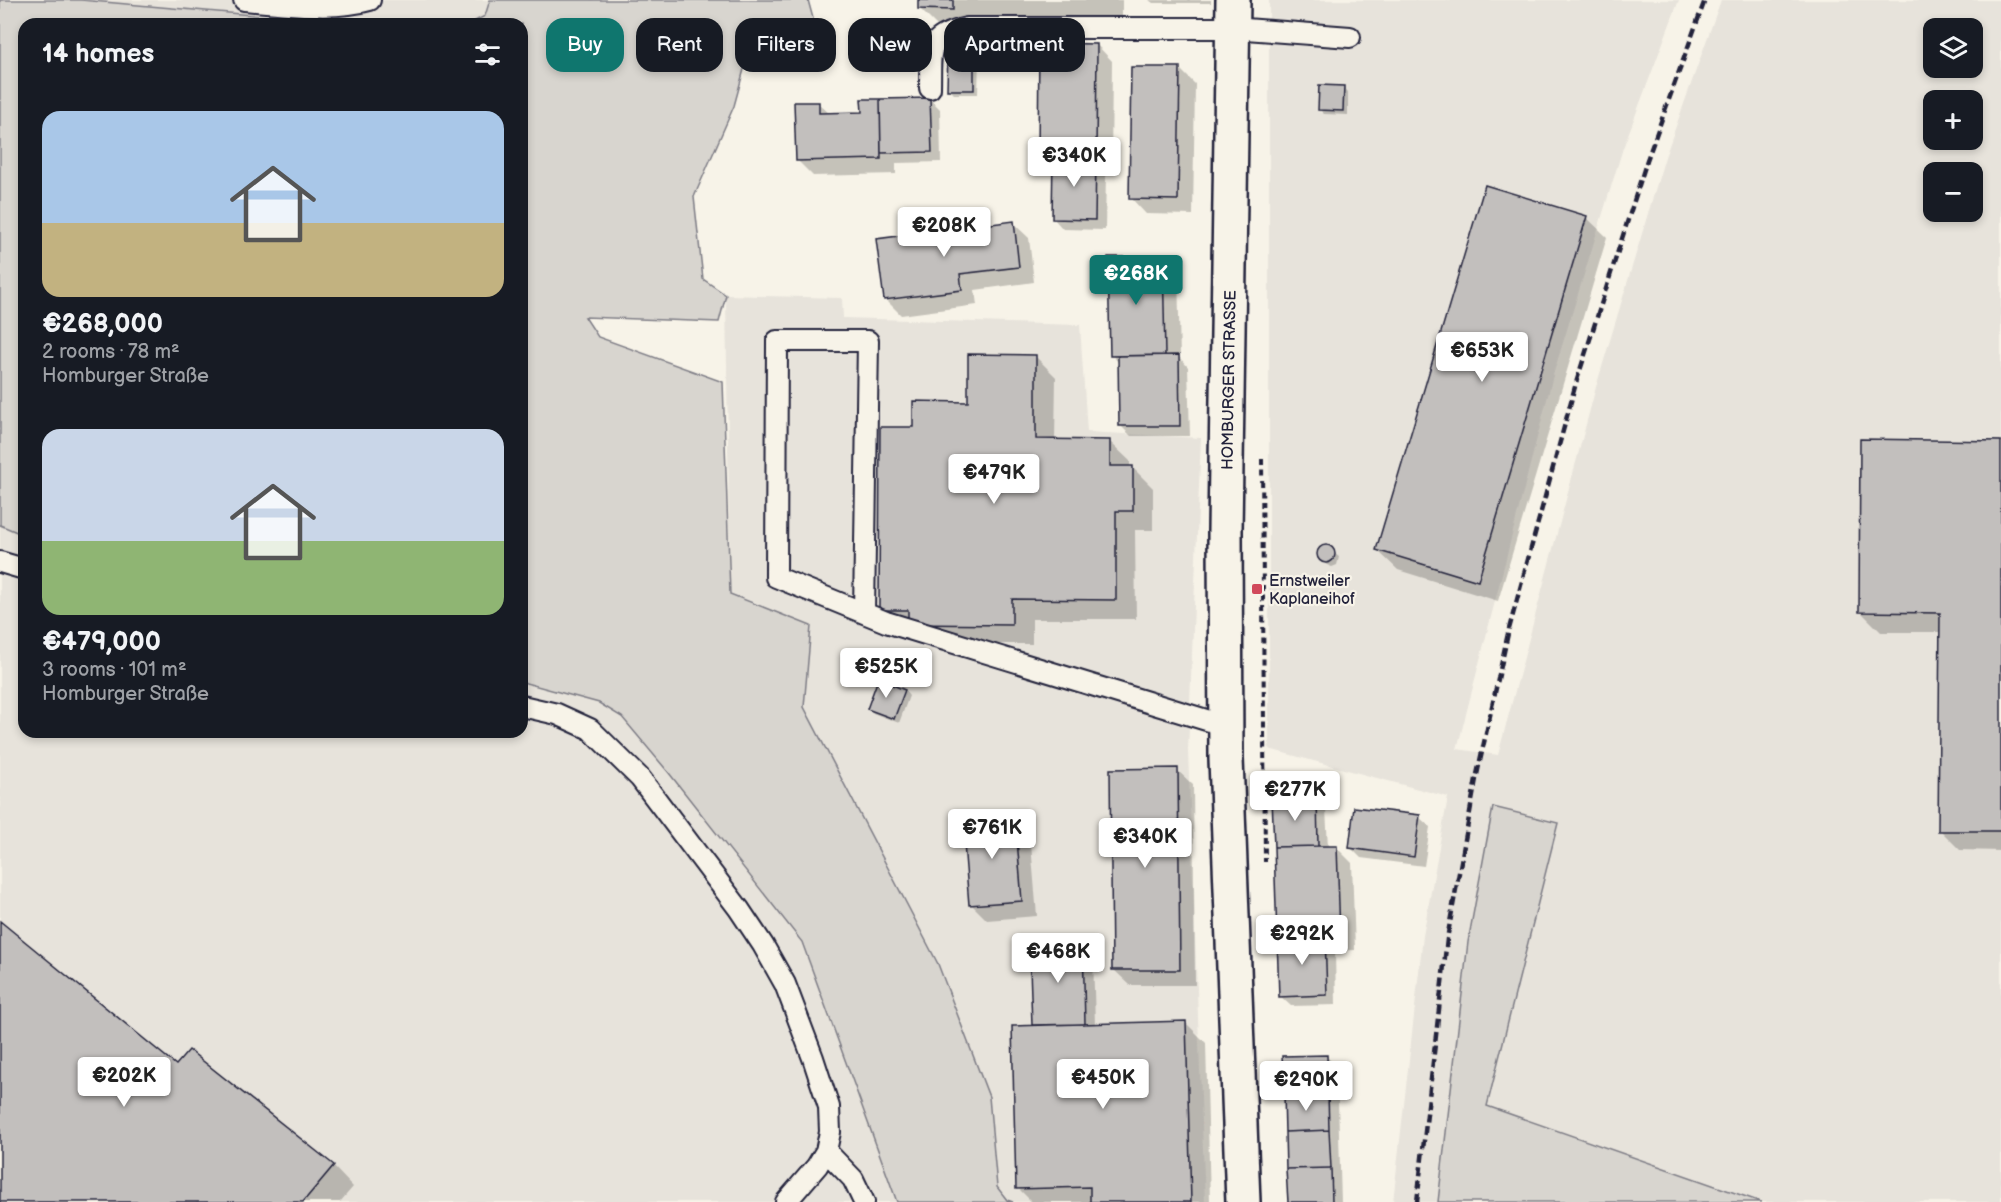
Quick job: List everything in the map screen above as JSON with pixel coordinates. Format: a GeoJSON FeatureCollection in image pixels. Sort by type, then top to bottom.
{"type":"FeatureCollection","features":[{"type":"Feature","properties":{"kind":"main road","name":"HOMBURGER STRASSE"},"geometry":{"type":"LineString","coordinates":[[1232,14],[1226,531],[1226,759],[1243,1202]]}},
{"type":"Feature","properties":{"kind":"lane"},"geometry":{"type":"LineString","coordinates":[[244,0],[354,5],[370,0]]}},
{"type":"Feature","properties":{"kind":"lane"},"geometry":{"type":"LineString","coordinates":[[930,87],[931,52],[935,41],[947,33],[967,28],[1232,14],[1350,37]]}},
{"type":"Feature","properties":{"kind":"lane"},"geometry":{"type":"LineString","coordinates":[[864,613],[868,341],[777,341],[776,577],[864,613],[886,622],[1226,726]]}},
{"type":"Feature","properties":{"kind":"lane"},"geometry":{"type":"LineString","coordinates":[[0,562],[18,567]]}},
{"type":"Feature","properties":{"kind":"lane"},"geometry":{"type":"LineString","coordinates":[[528,707],[557,714],[590,729],[640,778],[739,909],[785,984],[829,1107],[830,1132],[826,1151],[817,1166],[786,1202]]}},
{"type":"Feature","properties":{"kind":"lane"},"geometry":{"type":"LineString","coordinates":[[826,1151],[853,1179],[864,1202]]}},
{"type":"Feature","properties":{"kind":"path"},"geometry":{"type":"LineString","coordinates":[[1262,456],[1266,872]]}},
{"type":"Feature","properties":{"kind":"shaded area"},"geometry":{"type":"Polygon","coordinates":[[[0,0],[81,0],[285,18],[18,18],[18,532],[0,525],[0,0]]]}},
{"type":"Feature","properties":{"kind":"shaded area"},"geometry":{"type":"Polygon","coordinates":[[[81,0],[490,0],[485,16],[481,18],[284,18],[81,0]]]}},
{"type":"Feature","properties":{"kind":"shaded area"},"geometry":{"type":"Polygon","coordinates":[[[490,0],[808,0],[813,18],[735,18],[735,72],[743,72],[734,106],[694,197],[703,279],[726,295],[719,322],[585,317],[598,337],[723,382],[730,594],[811,626],[804,707],[938,964],[989,1097],[997,1187],[1007,1200],[1013,1202],[897,1202],[802,942],[622,717],[599,703],[528,684],[528,18],[481,18],[485,16],[490,0]]]}},
{"type":"Feature","properties":{"kind":"shaded area"},"geometry":{"type":"Polygon","coordinates":[[[1269,0],[1679,0],[1623,148],[1554,372],[1457,749],[1498,755],[1596,387],[1665,157],[1721,0],[2001,0],[2001,1202],[1761,1202],[1487,1106],[1558,823],[1493,808],[1468,942],[1438,1202],[1393,1202],[1423,936],[1448,797],[1269,749],[1269,0]]]}},
{"type":"Feature","properties":{"kind":"shaded area"},"geometry":{"type":"Polygon","coordinates":[[[726,295],[842,298],[843,318],[1080,325],[1087,432],[1201,438],[1188,751],[1205,1202],[1013,1202],[1007,1200],[997,1187],[989,1097],[938,964],[804,707],[810,636],[730,595],[726,295]]]}},
{"type":"Feature","properties":{"kind":"shaded area"},"geometry":{"type":"Polygon","coordinates":[[[0,525],[18,532],[18,738],[528,738],[528,684],[599,703],[622,717],[802,942],[897,1202],[0,1202],[0,525]]]}},
{"type":"Feature","properties":{"kind":"shaded area"},"geometry":{"type":"Polygon","coordinates":[[[1493,807],[1558,823],[1487,1106],[1761,1202],[1438,1202],[1468,942],[1493,807]]]}},
{"type":"Feature","properties":{"kind":"building"},"geometry":{"type":"Polygon","coordinates":[[[918,0],[953,0],[953,10],[918,9],[918,0]]]}},
{"type":"Feature","properties":{"kind":"building"},"geometry":{"type":"Polygon","coordinates":[[[1085,44],[1097,44],[1096,157],[1038,156],[1039,72],[1085,72],[1085,44]]]}},
{"type":"Feature","properties":{"kind":"building"},"geometry":{"type":"Polygon","coordinates":[[[1131,67],[1180,67],[1178,200],[1129,199],[1131,67]]]}},
{"type":"Feature","properties":{"kind":"building"},"geometry":{"type":"Polygon","coordinates":[[[947,72],[974,72],[974,90],[947,90],[947,72]]]}},
{"type":"Feature","properties":{"kind":"building"},"geometry":{"type":"Polygon","coordinates":[[[1319,85],[1344,86],[1343,111],[1318,110],[1319,85]]]}},
{"type":"Feature","properties":{"kind":"building"},"geometry":{"type":"Polygon","coordinates":[[[930,98],[932,152],[881,153],[880,99],[930,98]]]}},
{"type":"Feature","properties":{"kind":"building"},"geometry":{"type":"Polygon","coordinates":[[[861,99],[880,99],[881,159],[796,161],[794,102],[819,102],[819,113],[862,112],[861,99]]]}},
{"type":"Feature","properties":{"kind":"building"},"geometry":{"type":"Polygon","coordinates":[[[1053,156],[1096,157],[1095,220],[1052,219],[1053,156]]]}},
{"type":"Feature","properties":{"kind":"building"},"geometry":{"type":"Polygon","coordinates":[[[1485,185],[1587,216],[1478,581],[1376,550],[1485,185]]]}},
{"type":"Feature","properties":{"kind":"building"},"geometry":{"type":"Polygon","coordinates":[[[1014,221],[1019,267],[960,274],[962,290],[884,300],[876,239],[1014,221]]]}},
{"type":"Feature","properties":{"kind":"building"},"geometry":{"type":"Polygon","coordinates":[[[1108,257],[1163,257],[1165,355],[1110,356],[1108,257]]]}},
{"type":"Feature","properties":{"kind":"building"},"geometry":{"type":"Polygon","coordinates":[[[968,354],[1036,355],[1036,439],[1110,440],[1110,466],[1133,466],[1133,511],[1116,511],[1116,600],[1012,599],[1012,625],[908,624],[908,610],[879,610],[880,427],[913,427],[913,401],[968,402],[968,354]]]}},
{"type":"Feature","properties":{"kind":"building"},"geometry":{"type":"Polygon","coordinates":[[[1179,355],[1180,426],[1119,426],[1118,356],[1179,355]]]}},
{"type":"Feature","properties":{"kind":"building"},"geometry":{"type":"Polygon","coordinates":[[[1860,439],[2001,441],[2001,831],[1938,831],[1940,613],[1859,612],[1860,439]]]}},
{"type":"Feature","properties":{"kind":"building"},"geometry":{"type":"Polygon","coordinates":[[[1326,545],[1332,548],[1335,554],[1332,560],[1326,563],[1320,560],[1317,554],[1320,548],[1326,545]]]}},
{"type":"Feature","properties":{"kind":"building"},"geometry":{"type":"Polygon","coordinates":[[[878,679],[905,690],[894,719],[867,709],[878,679]]]}},
{"type":"Feature","properties":{"kind":"building"},"geometry":{"type":"Polygon","coordinates":[[[1178,768],[1180,970],[1112,970],[1110,769],[1178,768]]]}},
{"type":"Feature","properties":{"kind":"building"},"geometry":{"type":"Polygon","coordinates":[[[1317,797],[1318,846],[1274,847],[1272,798],[1317,797]]]}},
{"type":"Feature","properties":{"kind":"building"},"geometry":{"type":"Polygon","coordinates":[[[1354,807],[1420,815],[1414,857],[1349,848],[1354,807]]]}},
{"type":"Feature","properties":{"kind":"building"},"geometry":{"type":"Polygon","coordinates":[[[1015,815],[1022,901],[969,905],[962,819],[1015,815]]]}},
{"type":"Feature","properties":{"kind":"building"},"geometry":{"type":"Polygon","coordinates":[[[1337,846],[1340,935],[1277,937],[1274,847],[1337,846]]]}},
{"type":"Feature","properties":{"kind":"building"},"geometry":{"type":"Polygon","coordinates":[[[0,921],[176,1065],[189,1050],[334,1165],[303,1202],[0,1202],[0,921]]]}},
{"type":"Feature","properties":{"kind":"building"},"geometry":{"type":"Polygon","coordinates":[[[1325,935],[1327,995],[1279,997],[1277,937],[1325,935]]]}},
{"type":"Feature","properties":{"kind":"building"},"geometry":{"type":"Polygon","coordinates":[[[1083,942],[1085,1024],[1032,1025],[1030,967],[1036,966],[1036,943],[1083,942]]]}},
{"type":"Feature","properties":{"kind":"building"},"geometry":{"type":"Polygon","coordinates":[[[1186,1021],[1191,1202],[1090,1202],[1090,1187],[1016,1189],[1012,1026],[1186,1021]]]}},
{"type":"Feature","properties":{"kind":"building"},"geometry":{"type":"Polygon","coordinates":[[[1327,1055],[1328,1093],[1284,1094],[1282,1056],[1327,1055]]]}},
{"type":"Feature","properties":{"kind":"building"},"geometry":{"type":"Polygon","coordinates":[[[1328,1093],[1329,1130],[1285,1132],[1284,1094],[1328,1093]]]}},
{"type":"Feature","properties":{"kind":"building"},"geometry":{"type":"Polygon","coordinates":[[[1329,1130],[1331,1168],[1286,1169],[1285,1132],[1329,1130]]]}},
{"type":"Feature","properties":{"kind":"building"},"geometry":{"type":"Polygon","coordinates":[[[1331,1168],[1332,1202],[1288,1202],[1286,1169],[1331,1168]]]}},
{"type":"Feature","properties":{"kind":"railway"},"geometry":{"type":"LineString","coordinates":[[1417,1202],[1447,939],[1476,779],[1509,629],[1576,383],[1647,160],[1705,0]]}},
{"type":"Feature","properties":{"kind":"place","name":"Ernstweiler Kaplaneihof"},"geometry":{"type":"Point","coordinates":[1257,589]}}]}
